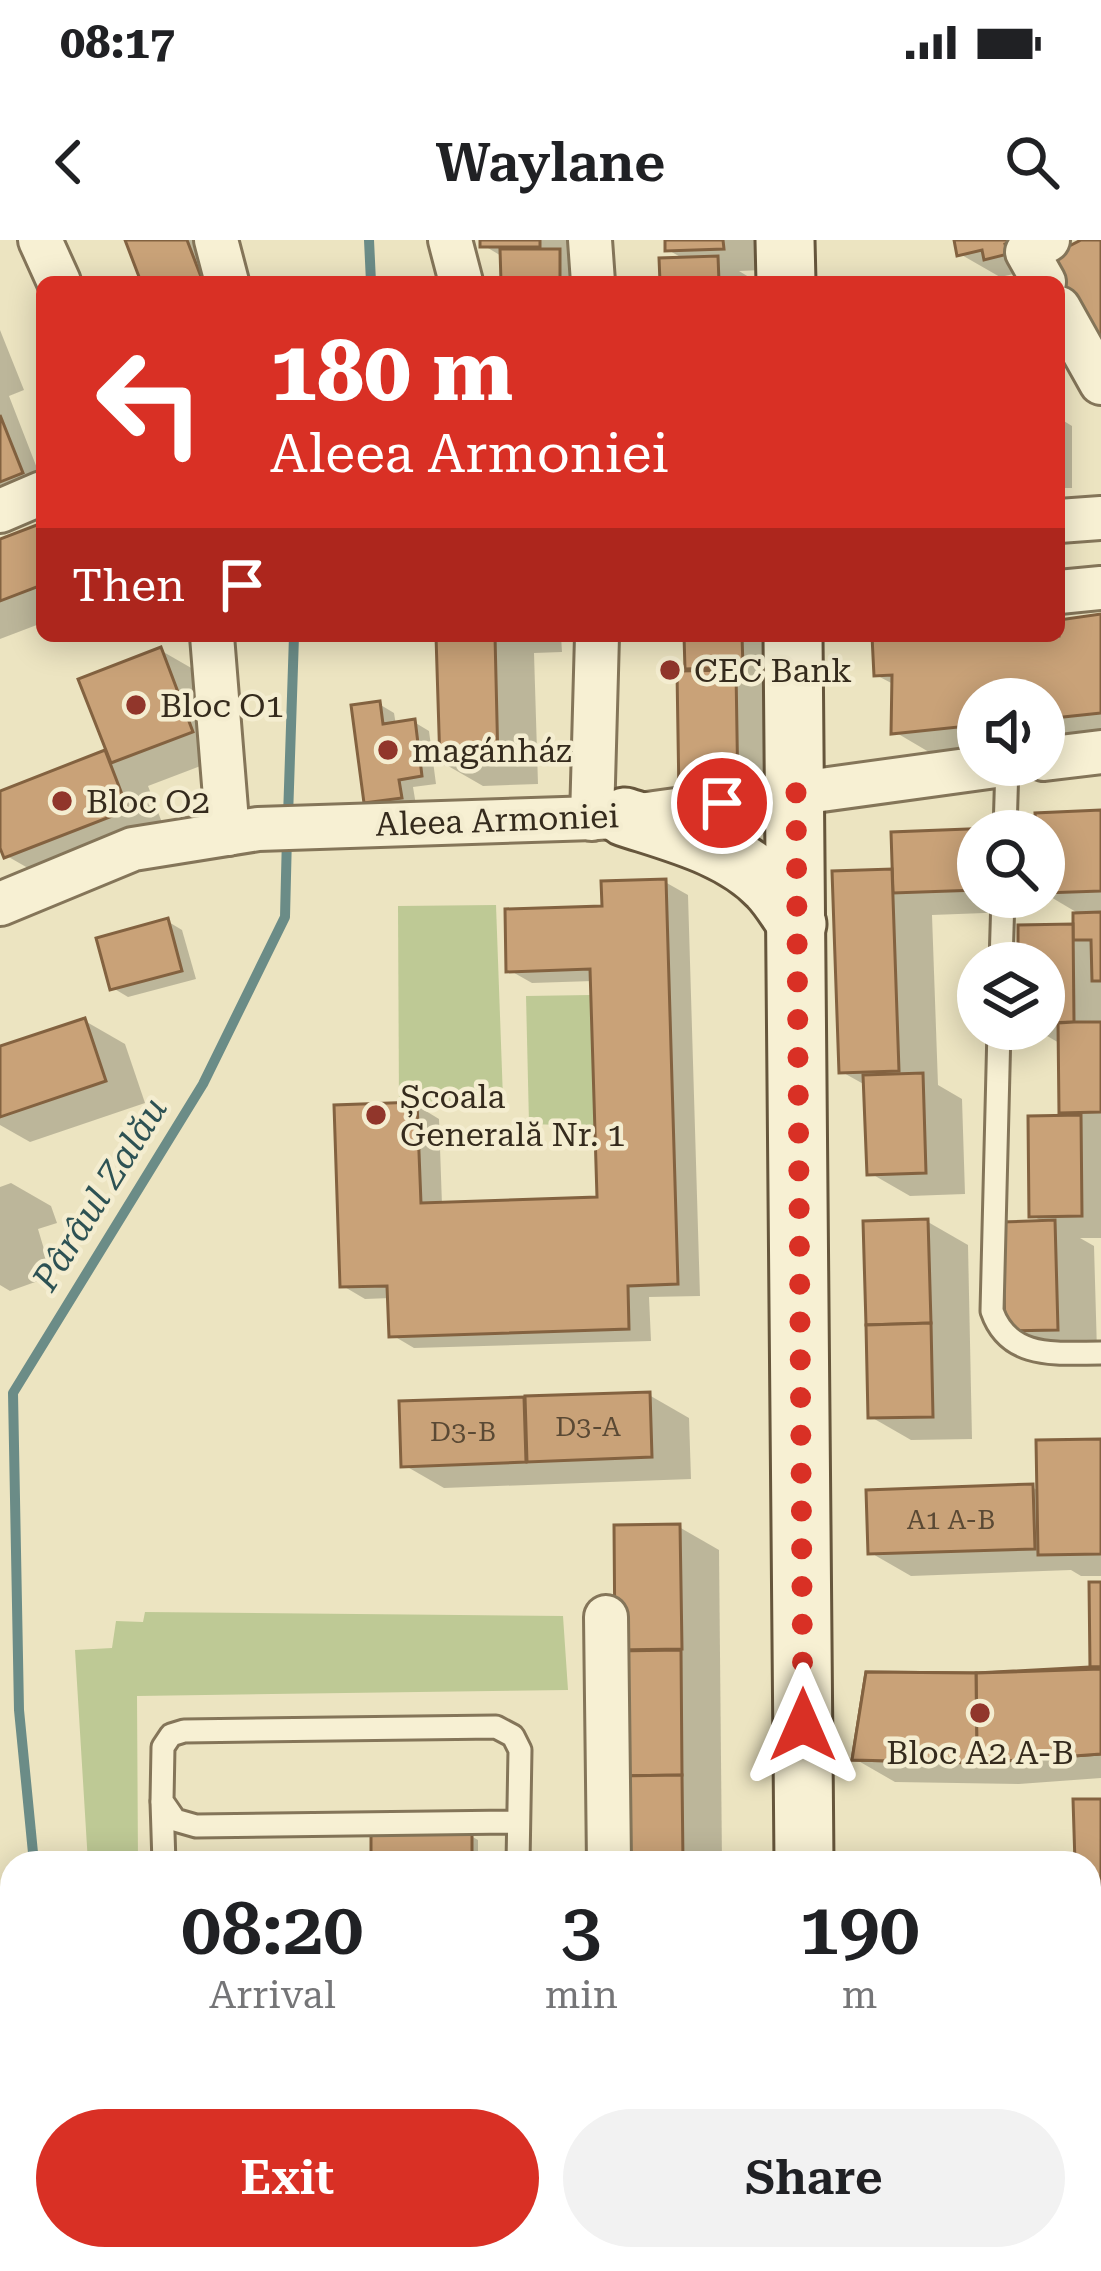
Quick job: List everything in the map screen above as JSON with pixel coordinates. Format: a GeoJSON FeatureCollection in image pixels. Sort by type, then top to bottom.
{"type":"FeatureCollection","features":[{"type":"Feature","properties":{"kind":"main road"},"geometry":{"type":"LineString","coordinates":[[785,240],[786,276]]}},
{"type":"Feature","properties":{"kind":"main road"},"geometry":{"type":"LineString","coordinates":[[793,642],[804,1851]]}},
{"type":"Feature","properties":{"kind":"main road"},"geometry":{"type":"LineString","coordinates":[[608,818],[690,839],[737,860],[769,886],[797,924]]}},
{"type":"Feature","properties":{"kind":"street"},"geometry":{"type":"LineString","coordinates":[[40,240],[55,276]]}},
{"type":"Feature","properties":{"kind":"street"},"geometry":{"type":"LineString","coordinates":[[216,240],[225,276]]}},
{"type":"Feature","properties":{"kind":"street"},"geometry":{"type":"LineString","coordinates":[[451,240],[460,276]]}},
{"type":"Feature","properties":{"kind":"street"},"geometry":{"type":"LineString","coordinates":[[590,240],[592,276]]}},
{"type":"Feature","properties":{"kind":"street"},"geometry":{"type":"LineString","coordinates":[[1041,276],[1028,252],[1048,240]]}},
{"type":"Feature","properties":{"kind":"street"},"geometry":{"type":"LineString","coordinates":[[1065,319],[1101,383]]}},
{"type":"Feature","properties":{"kind":"street"},"geometry":{"type":"LineString","coordinates":[[0,511],[36,496]]}},
{"type":"Feature","properties":{"kind":"street"},"geometry":{"type":"LineString","coordinates":[[1065,521],[1101,518]]}},
{"type":"Feature","properties":{"kind":"street"},"geometry":{"type":"LineString","coordinates":[[1065,591],[1101,588]]}},
{"type":"Feature","properties":{"kind":"street"},"geometry":{"type":"LineString","coordinates":[[213,642],[243,832]]}},
{"type":"Feature","properties":{"kind":"street"},"geometry":{"type":"LineString","coordinates":[[597,642],[608,818]]}},
{"type":"Feature","properties":{"kind":"street"},"geometry":{"type":"LineString","coordinates":[[1065,756],[1101,752]]}},
{"type":"Feature","properties":{"kind":"street","name":"Aleea Armoniei"},"geometry":{"type":"LineString","coordinates":[[0,904],[133,849],[243,832],[608,818],[957,771]]}},
{"type":"Feature","properties":{"kind":"street"},"geometry":{"type":"LineString","coordinates":[[605,1617],[609,1851]]}},
{"type":"Feature","properties":{"kind":"lane"},"geometry":{"type":"LineString","coordinates":[[998,1050],[992,1311],[1004,1335],[1029,1350],[1101,1353]]}},
{"type":"Feature","properties":{"kind":"lane"},"geometry":{"type":"LineString","coordinates":[[164,1851],[163,1747],[171,1735],[184,1731],[496,1727],[513,1736],[520,1750],[518,1851]]}},
{"type":"Feature","properties":{"kind":"lane"},"geometry":{"type":"LineString","coordinates":[[162,1801],[175,1820],[196,1826],[518,1822]]}},
{"type":"Feature","properties":{"kind":"green space"},"geometry":{"type":"Polygon","coordinates":[[[496,905],[503,1099],[399,1103],[398,906],[496,905]]]}},
{"type":"Feature","properties":{"kind":"green space"},"geometry":{"type":"Polygon","coordinates":[[[591,995],[594,1126],[529,1124],[526,996],[591,995]]]}},
{"type":"Feature","properties":{"kind":"green space"},"geometry":{"type":"Polygon","coordinates":[[[145,1612],[563,1616],[568,1690],[137,1696],[138,1851],[87,1851],[75,1650],[112,1648],[116,1621],[143,1622],[145,1612]]]}},
{"type":"Feature","properties":{"kind":"building"},"geometry":{"type":"Polygon","coordinates":[[[125,240],[187,240],[201,276],[139,276],[125,240]]]}},
{"type":"Feature","properties":{"kind":"building"},"geometry":{"type":"Polygon","coordinates":[[[480,240],[540,240],[540,247],[480,247],[480,240]]]}},
{"type":"Feature","properties":{"kind":"building"},"geometry":{"type":"Polygon","coordinates":[[[665,240],[723,240],[724,249],[665,251],[665,240]]]}},
{"type":"Feature","properties":{"kind":"building"},"geometry":{"type":"Polygon","coordinates":[[[954,240],[1020,240],[1005,244],[1008,254],[984,260],[982,250],[957,256],[954,240]]]}},
{"type":"Feature","properties":{"kind":"building"},"geometry":{"type":"Polygon","coordinates":[[[1081,240],[1101,240],[1101,355],[1065,292],[1065,276],[1056,276],[1046,258],[1081,240]]]}},
{"type":"Feature","properties":{"kind":"building"},"geometry":{"type":"Polygon","coordinates":[[[500,249],[560,249],[560,276],[501,276],[500,249]]]}},
{"type":"Feature","properties":{"kind":"building"},"geometry":{"type":"Polygon","coordinates":[[[718,256],[719,276],[660,276],[659,258],[718,256]]]}},
{"type":"Feature","properties":{"kind":"building"},"geometry":{"type":"Polygon","coordinates":[[[0,415],[23,473],[0,482],[0,415]]]}},
{"type":"Feature","properties":{"kind":"building"},"geometry":{"type":"Polygon","coordinates":[[[36,525],[36,587],[0,601],[0,539],[36,525]]]}},
{"type":"Feature","properties":{"kind":"building"},"geometry":{"type":"Polygon","coordinates":[[[1101,614],[1101,713],[1065,717],[1065,678],[957,678],[957,727],[891,734],[892,675],[874,676],[872,642],[1065,642],[1065,619],[1101,614]]]}},
{"type":"Feature","properties":{"kind":"building"},"geometry":{"type":"Polygon","coordinates":[[[436,642],[495,642],[498,763],[440,764],[436,642]]]}},
{"type":"Feature","properties":{"kind":"building"},"geometry":{"type":"Polygon","coordinates":[[[684,642],[742,642],[743,667],[685,669],[684,642]]]}},
{"type":"Feature","properties":{"kind":"building","name":"Bloc O1"},"geometry":{"type":"Polygon","coordinates":[[[161,647],[193,732],[111,763],[78,679],[161,647]]]}},
{"type":"Feature","properties":{"kind":"building"},"geometry":{"type":"Polygon","coordinates":[[[736,670],[738,796],[679,796],[677,671],[736,670]]]}},
{"type":"Feature","properties":{"kind":"building","name":"magánház"},"geometry":{"type":"Polygon","coordinates":[[[380,701],[383,724],[415,719],[422,776],[399,780],[402,798],[364,803],[351,705],[380,701]]]}},
{"type":"Feature","properties":{"kind":"building","name":"Bloc O2"},"geometry":{"type":"Polygon","coordinates":[[[105,750],[128,810],[4,858],[0,791],[105,750]]]}},
{"type":"Feature","properties":{"kind":"building"},"geometry":{"type":"Polygon","coordinates":[[[1101,810],[1101,891],[1065,892],[1065,812],[1101,810]]]}},
{"type":"Feature","properties":{"kind":"building"},"geometry":{"type":"Polygon","coordinates":[[[957,829],[957,891],[893,893],[891,832],[957,829]]]}},
{"type":"Feature","properties":{"kind":"building"},"geometry":{"type":"Polygon","coordinates":[[[892,869],[899,1071],[839,1073],[832,871],[892,869]]]}},
{"type":"Feature","properties":{"kind":"building","name":"Școala Generală Nr. 1"},"geometry":{"type":"Polygon","coordinates":[[[666,879],[678,1284],[628,1286],[629,1329],[389,1337],[387,1286],[340,1287],[334,1105],[417,1102],[421,1203],[597,1197],[590,969],[506,972],[505,909],[602,906],[601,881],[666,879]]]}},
{"type":"Feature","properties":{"kind":"building"},"geometry":{"type":"Polygon","coordinates":[[[1101,912],[1101,981],[1092,981],[1091,940],[1073,940],[1073,913],[1101,912]]]}},
{"type":"Feature","properties":{"kind":"building"},"geometry":{"type":"Polygon","coordinates":[[[168,918],[182,971],[110,990],[96,938],[168,918]]]}},
{"type":"Feature","properties":{"kind":"building"},"geometry":{"type":"Polygon","coordinates":[[[1073,924],[1074,1022],[1065,1022],[1065,942],[1018,942],[1018,925],[1073,924]]]}},
{"type":"Feature","properties":{"kind":"building"},"geometry":{"type":"Polygon","coordinates":[[[85,1018],[106,1081],[0,1117],[0,1046],[85,1018]]]}},
{"type":"Feature","properties":{"kind":"building"},"geometry":{"type":"Polygon","coordinates":[[[1101,1022],[1101,1112],[1059,1113],[1058,1050],[1065,1050],[1065,1023],[1101,1022]]]}},
{"type":"Feature","properties":{"kind":"building"},"geometry":{"type":"Polygon","coordinates":[[[923,1073],[926,1173],[867,1175],[863,1075],[923,1073]]]}},
{"type":"Feature","properties":{"kind":"building"},"geometry":{"type":"Polygon","coordinates":[[[1081,1115],[1082,1216],[1029,1217],[1028,1116],[1081,1115]]]}},
{"type":"Feature","properties":{"kind":"building"},"geometry":{"type":"Polygon","coordinates":[[[928,1219],[931,1323],[866,1325],[863,1221],[928,1219]]]}},
{"type":"Feature","properties":{"kind":"building"},"geometry":{"type":"Polygon","coordinates":[[[1055,1220],[1058,1330],[1005,1331],[1002,1222],[1055,1220]]]}},
{"type":"Feature","properties":{"kind":"building"},"geometry":{"type":"Polygon","coordinates":[[[931,1323],[933,1417],[868,1418],[866,1325],[931,1323]]]}},
{"type":"Feature","properties":{"kind":"building"},"geometry":{"type":"Polygon","coordinates":[[[650,1392],[652,1457],[527,1462],[525,1396],[650,1392]]]}},
{"type":"Feature","properties":{"kind":"building"},"geometry":{"type":"Polygon","coordinates":[[[524,1397],[526,1462],[401,1467],[399,1401],[524,1397]]]}},
{"type":"Feature","properties":{"kind":"building"},"geometry":{"type":"Polygon","coordinates":[[[1101,1439],[1101,1554],[1038,1555],[1036,1440],[1101,1439]]]}},
{"type":"Feature","properties":{"kind":"building"},"geometry":{"type":"Polygon","coordinates":[[[1033,1484],[1035,1549],[868,1554],[866,1490],[1033,1484]]]}},
{"type":"Feature","properties":{"kind":"building"},"geometry":{"type":"Polygon","coordinates":[[[680,1524],[682,1649],[615,1650],[614,1525],[680,1524]]]}},
{"type":"Feature","properties":{"kind":"building"},"geometry":{"type":"Polygon","coordinates":[[[1089,1582],[1101,1582],[1101,1667],[1090,1667],[1089,1582]]]}},
{"type":"Feature","properties":{"kind":"building"},"geometry":{"type":"Polygon","coordinates":[[[681,1650],[682,1775],[616,1776],[615,1651],[681,1650]]]}},
{"type":"Feature","properties":{"kind":"building","name":"Bloc A2 A-B"},"geometry":{"type":"Polygon","coordinates":[[[1101,1667],[1101,1754],[977,1763],[852,1760],[866,1672],[1101,1667]]]}},
{"type":"Feature","properties":{"kind":"building"},"geometry":{"type":"Polygon","coordinates":[[[1101,1669],[1101,1754],[977,1763],[976,1673],[1101,1669]]]}},
{"type":"Feature","properties":{"kind":"building"},"geometry":{"type":"Polygon","coordinates":[[[866,1672],[976,1673],[977,1763],[852,1760],[866,1672]]]}},
{"type":"Feature","properties":{"kind":"building"},"geometry":{"type":"Polygon","coordinates":[[[682,1775],[683,1851],[617,1851],[616,1776],[682,1775]]]}},
{"type":"Feature","properties":{"kind":"building"},"geometry":{"type":"Polygon","coordinates":[[[1073,1799],[1101,1799],[1101,1851],[1075,1851],[1073,1799]]]}},
{"type":"Feature","properties":{"kind":"building"},"geometry":{"type":"Polygon","coordinates":[[[472,1833],[472,1851],[371,1851],[371,1834],[472,1833]]]}},
{"type":"Feature","properties":{"kind":"waterway","name":"Pârâul Zalău"},"geometry":{"type":"LineString","coordinates":[[369,240],[371,276]]}},
{"type":"Feature","properties":{"kind":"waterway","name":"Pârâul Zalău"},"geometry":{"type":"LineString","coordinates":[[288,817],[294,642]]}},
{"type":"Feature","properties":{"kind":"waterway","name":"Pârâul Zalău"},"geometry":{"type":"LineString","coordinates":[[33,1851],[19,1710],[13,1393],[203,1084],[285,917],[287,836]]}},
{"type":"Feature","properties":{"kind":"place","name":"CEC Bank"},"geometry":{"type":"Point","coordinates":[670,670]}},
{"type":"Feature","properties":{"kind":"place","name":"Bloc O1"},"geometry":{"type":"Point","coordinates":[136,705]}},
{"type":"Feature","properties":{"kind":"place","name":"magánház"},"geometry":{"type":"Point","coordinates":[388,750]}},
{"type":"Feature","properties":{"kind":"place","name":"Bloc O2"},"geometry":{"type":"Point","coordinates":[62,801]}},
{"type":"Feature","properties":{"kind":"place","name":"Școala Generală Nr. 1"},"geometry":{"type":"Point","coordinates":[376,1115]}},
{"type":"Feature","properties":{"kind":"place","name":"Bloc A2 A-B"},"geometry":{"type":"Point","coordinates":[980,1713]}},
{"type":"Feature","properties":{"kind":"route"},"geometry":{"type":"LineString","coordinates":[[722,803],[796,792],[803,1725]]}}]}
